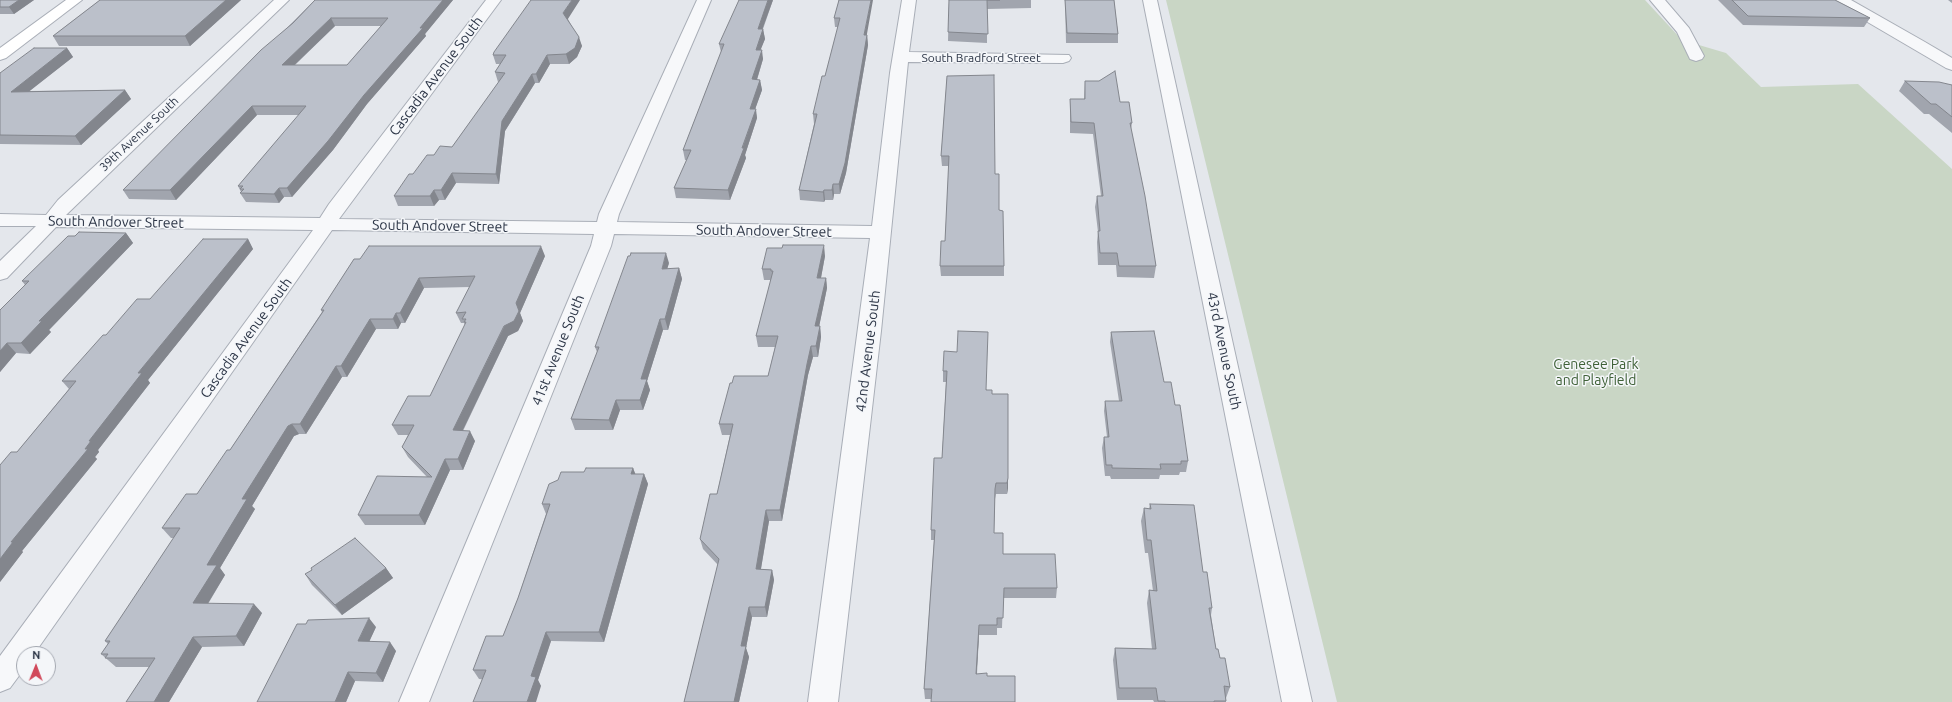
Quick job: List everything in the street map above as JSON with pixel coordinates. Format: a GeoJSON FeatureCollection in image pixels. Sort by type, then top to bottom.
{"type":"FeatureCollection","features":[{"type":"Feature","properties":{"kind":"street"},"geometry":{"type":"LineString","coordinates":[[0,55],[75,0]]}},
{"type":"Feature","properties":{"kind":"street","name":"39th Avenue South"},"geometry":{"type":"LineString","coordinates":[[0,273],[38,236],[65,204],[282,0]]}},
{"type":"Feature","properties":{"kind":"street","name":"Cascadia Avenue South"},"geometry":{"type":"LineString","coordinates":[[0,679],[336,208],[494,0]]}},
{"type":"Feature","properties":{"kind":"street","name":"41st Avenue South"},"geometry":{"type":"LineString","coordinates":[[414,702],[601,246],[609,214],[704,0]]}},
{"type":"Feature","properties":{"kind":"street","name":"42nd Avenue South"},"geometry":{"type":"LineString","coordinates":[[823,702],[870,331],[900,57],[909,0]]}},
{"type":"Feature","properties":{"kind":"street","name":"43rd Avenue South"},"geometry":{"type":"LineString","coordinates":[[1150,0],[1297,702]]}},
{"type":"Feature","properties":{"kind":"street"},"geometry":{"type":"LineString","coordinates":[[1657,0],[1684,31],[1696,56]]}},
{"type":"Feature","properties":{"kind":"street"},"geometry":{"type":"LineString","coordinates":[[1840,0],[1920,45],[1952,65]]}},
{"type":"Feature","properties":{"kind":"street","name":"South Bradford Street"},"geometry":{"type":"LineString","coordinates":[[900,57],[1063,58]]}},
{"type":"Feature","properties":{"kind":"street","name":"South Andover Street"},"geometry":{"type":"LineString","coordinates":[[0,220],[880,232]]}},
{"type":"Feature","properties":{"kind":"green space","name":"Genesee Park and Playfield"},"geometry":{"type":"Polygon","coordinates":[[[1166,0],[1645,0],[1682,40],[1726,53],[1761,87],[1858,84],[1952,169],[1952,702],[1337,702],[1166,0]]]}},
{"type":"Feature","properties":{"kind":"building"},"geometry":{"type":"Polygon","coordinates":[[[0,0],[19,0],[9,7],[0,7],[0,0]]]}},
{"type":"Feature","properties":{"kind":"building"},"geometry":{"type":"Polygon","coordinates":[[[100,0],[226,0],[185,36],[53,36],[100,0]]]}},
{"type":"Feature","properties":{"kind":"building"},"geometry":{"type":"Polygon","coordinates":[[[315,0],[443,0],[420,28],[423,28],[364,95],[328,141],[287,188],[279,188],[274,194],[240,193],[244,189],[240,189],[243,186],[238,186],[306,106],[252,106],[170,190],[123,190],[261,50],[293,23],[315,0]],[[331,18],[282,65],[347,65],[388,18],[331,18]]]}},
{"type":"Feature","properties":{"kind":"building"},"geometry":{"type":"Polygon","coordinates":[[[531,0],[572,0],[563,13],[579,37],[575,48],[566,54],[547,55],[536,74],[532,74],[502,121],[496,174],[452,173],[441,190],[434,190],[430,196],[394,196],[409,174],[413,174],[427,155],[434,155],[440,146],[452,147],[505,73],[495,72],[506,55],[493,55],[494,52],[531,0]]]}},
{"type":"Feature","properties":{"kind":"building"},"geometry":{"type":"Polygon","coordinates":[[[739,0],[768,0],[758,29],[763,29],[756,50],[762,50],[752,79],[760,80],[750,109],[756,109],[742,148],[744,148],[728,190],[674,188],[691,150],[683,150],[724,44],[719,44],[739,0]]]}},
{"type":"Feature","properties":{"kind":"building"},"geometry":{"type":"Polygon","coordinates":[[[839,0],[871,0],[864,35],[867,35],[845,163],[839,184],[833,184],[832,190],[824,190],[823,192],[799,190],[817,114],[813,114],[822,76],[825,76],[840,18],[834,18],[839,0]]]}},
{"type":"Feature","properties":{"kind":"building"},"geometry":{"type":"Polygon","coordinates":[[[949,0],[987,0],[988,34],[948,32],[949,0]]]}},
{"type":"Feature","properties":{"kind":"building"},"geometry":{"type":"Polygon","coordinates":[[[1065,0],[1114,0],[1118,34],[1067,33],[1065,0]]]}},
{"type":"Feature","properties":{"kind":"building"},"geometry":{"type":"Polygon","coordinates":[[[1732,0],[1835,0],[1870,18],[1748,16],[1732,0]]]}},
{"type":"Feature","properties":{"kind":"building"},"geometry":{"type":"Polygon","coordinates":[[[34,48],[67,48],[11,92],[125,90],[75,136],[0,135],[0,73],[34,48]]]}},
{"type":"Feature","properties":{"kind":"building"},"geometry":{"type":"Polygon","coordinates":[[[1115,71],[1120,102],[1129,102],[1132,123],[1130,123],[1145,196],[1156,266],[1119,266],[1117,253],[1100,253],[1097,196],[1103,196],[1094,123],[1071,122],[1070,99],[1085,99],[1085,81],[1099,81],[1115,71]]]}},
{"type":"Feature","properties":{"kind":"building"},"geometry":{"type":"Polygon","coordinates":[[[994,75],[995,174],[999,174],[999,210],[1003,211],[1004,266],[940,266],[941,241],[945,241],[949,156],[941,156],[947,76],[994,75]]]}},
{"type":"Feature","properties":{"kind":"building"},"geometry":{"type":"Polygon","coordinates":[[[1905,81],[1939,82],[1952,85],[1952,117],[1936,104],[1931,104],[1905,81]]]}},
{"type":"Feature","properties":{"kind":"building"},"geometry":{"type":"Polygon","coordinates":[[[79,232],[126,233],[39,321],[42,321],[21,343],[7,343],[0,351],[0,310],[29,281],[22,281],[68,236],[75,236],[79,232]]]}},
{"type":"Feature","properties":{"kind":"building"},"geometry":{"type":"Polygon","coordinates":[[[203,239],[248,239],[138,373],[142,373],[89,441],[91,441],[85,449],[88,449],[11,542],[13,542],[0,559],[0,465],[11,452],[17,452],[76,381],[62,381],[103,335],[106,335],[137,299],[150,299],[203,239]]]}},
{"type":"Feature","properties":{"kind":"building"},"geometry":{"type":"Polygon","coordinates":[[[783,245],[824,245],[817,278],[826,278],[815,326],[820,326],[816,346],[811,346],[807,364],[780,510],[766,510],[756,569],[772,570],[765,607],[749,607],[741,646],[746,646],[734,702],[684,702],[719,559],[700,539],[710,494],[717,494],[733,424],[719,424],[730,383],[732,383],[734,376],[768,376],[778,336],[756,336],[773,271],[771,271],[771,269],[762,269],[767,248],[782,248],[783,245]]]}},
{"type":"Feature","properties":{"kind":"building"},"geometry":{"type":"Polygon","coordinates":[[[369,246],[541,246],[516,303],[519,311],[514,321],[504,326],[453,430],[470,431],[458,459],[445,459],[419,515],[358,515],[377,476],[432,477],[402,447],[414,425],[392,425],[408,396],[430,396],[466,322],[464,322],[466,319],[462,319],[466,312],[456,313],[475,276],[419,278],[400,313],[396,313],[393,319],[370,319],[341,366],[336,366],[300,424],[292,424],[288,426],[242,499],[247,499],[207,565],[217,565],[193,603],[254,604],[236,636],[193,637],[154,702],[126,702],[155,658],[105,658],[108,654],[101,654],[110,641],[105,641],[180,528],[162,528],[186,494],[197,494],[227,450],[230,450],[324,310],[321,310],[354,259],[360,259],[369,246]]]}},
{"type":"Feature","properties":{"kind":"building"},"geometry":{"type":"Polygon","coordinates":[[[631,253],[666,253],[662,269],[679,268],[665,319],[660,319],[641,379],[647,379],[640,400],[616,400],[609,420],[571,419],[599,347],[595,347],[628,256],[630,256],[631,253]]]}},
{"type":"Feature","properties":{"kind":"building"},"geometry":{"type":"Polygon","coordinates":[[[958,331],[988,332],[986,390],[992,390],[992,394],[1008,394],[1008,478],[1007,483],[996,483],[995,489],[994,533],[1003,533],[1003,554],[1055,554],[1057,588],[1004,588],[1003,618],[997,618],[997,625],[979,625],[976,674],[987,673],[987,676],[1015,676],[1015,702],[931,702],[932,689],[924,689],[935,530],[931,530],[934,458],[942,458],[947,371],[943,371],[944,351],[957,352],[958,331]]]}},
{"type":"Feature","properties":{"kind":"building"},"geometry":{"type":"Polygon","coordinates":[[[1154,331],[1164,382],[1171,382],[1175,405],[1180,405],[1188,461],[1181,461],[1181,464],[1160,464],[1161,469],[1112,468],[1112,465],[1106,465],[1104,437],[1109,437],[1105,401],[1122,401],[1111,332],[1154,331]]]}},
{"type":"Feature","properties":{"kind":"building"},"geometry":{"type":"Polygon","coordinates":[[[586,468],[633,468],[631,474],[644,474],[599,632],[546,632],[531,676],[536,677],[527,702],[473,702],[486,670],[473,670],[486,636],[503,636],[518,598],[550,504],[542,504],[549,484],[558,480],[561,472],[584,472],[586,468]]]}},
{"type":"Feature","properties":{"kind":"building"},"geometry":{"type":"Polygon","coordinates":[[[1150,504],[1194,505],[1203,572],[1207,572],[1212,608],[1209,608],[1216,649],[1218,649],[1220,658],[1225,658],[1230,687],[1224,686],[1226,701],[1165,702],[1158,701],[1156,688],[1119,688],[1115,648],[1156,649],[1149,590],[1157,591],[1151,540],[1147,540],[1144,508],[1151,509],[1150,504]]]}},
{"type":"Feature","properties":{"kind":"building"},"geometry":{"type":"Polygon","coordinates":[[[355,538],[386,568],[335,605],[305,574],[312,570],[311,568],[355,538]]]}},
{"type":"Feature","properties":{"kind":"building"},"geometry":{"type":"Polygon","coordinates":[[[369,618],[358,641],[390,642],[376,673],[348,672],[335,702],[257,702],[297,624],[306,624],[308,620],[369,618]]]}}]}
